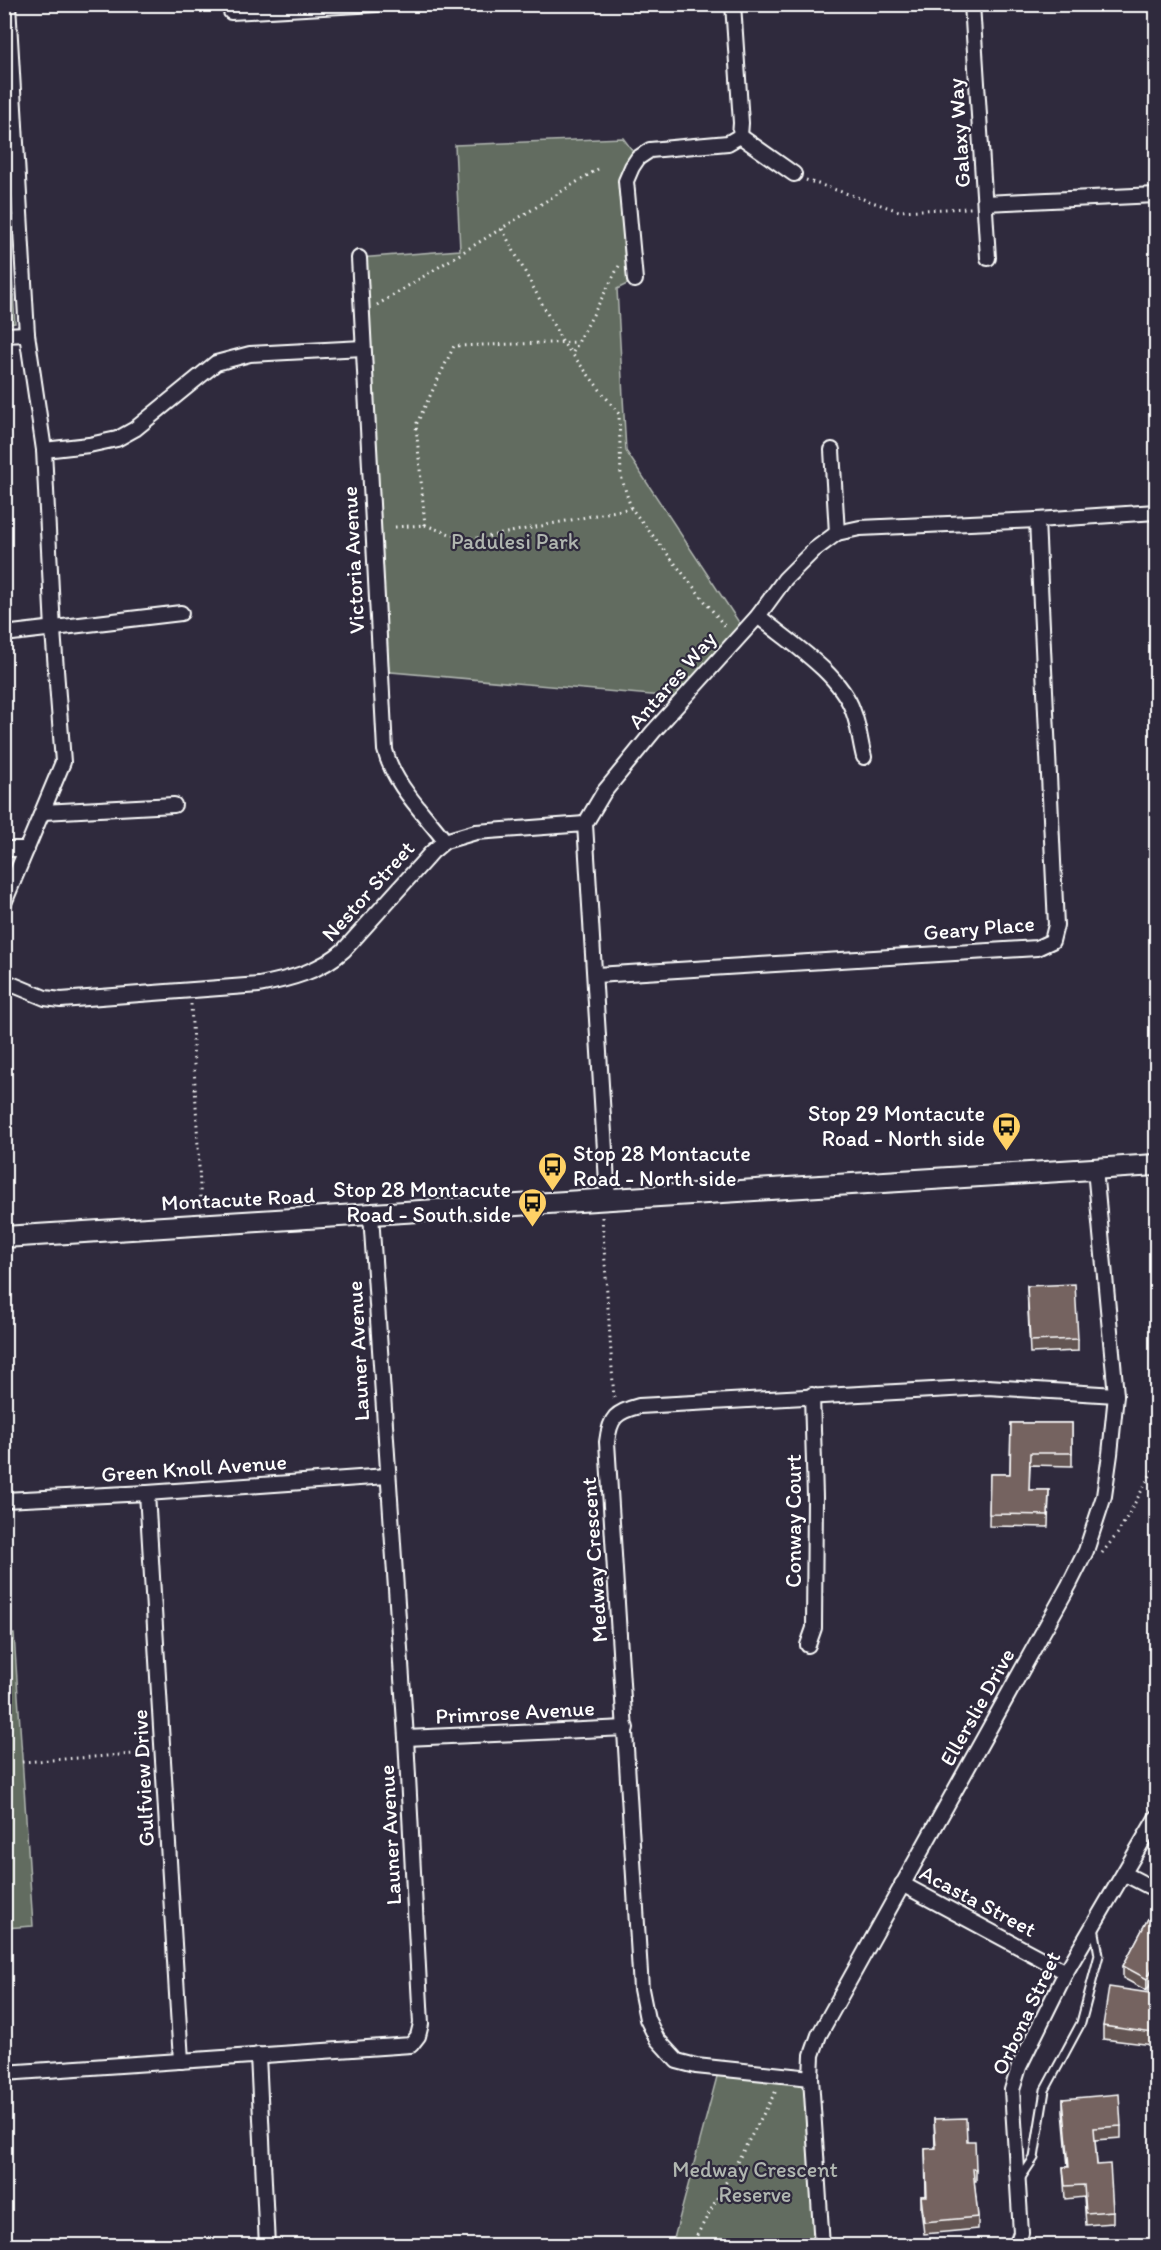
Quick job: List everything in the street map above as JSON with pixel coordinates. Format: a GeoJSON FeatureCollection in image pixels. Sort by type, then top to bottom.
{"type":"FeatureCollection","features":[{"type":"Feature","properties":{"kind":"main road","name":"Montacute Road"},"geometry":{"type":"LineString","coordinates":[[4,1237],[1156,1166]]}},
{"type":"Feature","properties":{"kind":"street"},"geometry":{"type":"LineString","coordinates":[[4,903],[63,762],[52,630],[44,450],[27,334],[8,4]]}},
{"type":"Feature","properties":{"kind":"street"},"geometry":{"type":"LineString","coordinates":[[231,12],[377,4]]}},
{"type":"Feature","properties":{"kind":"street"},"geometry":{"type":"LineString","coordinates":[[733,4],[740,136]]}},
{"type":"Feature","properties":{"kind":"street","name":"Galaxy Way"},"geometry":{"type":"LineString","coordinates":[[972,4],[988,258]]}},
{"type":"Feature","properties":{"kind":"street"},"geometry":{"type":"LineString","coordinates":[[740,136],[794,174]]}},
{"type":"Feature","properties":{"kind":"street"},"geometry":{"type":"LineString","coordinates":[[635,280],[626,181],[638,158],[650,150],[728,143],[740,136]]}},
{"type":"Feature","properties":{"kind":"street"},"geometry":{"type":"LineString","coordinates":[[985,205],[1156,195]]}},
{"type":"Feature","properties":{"kind":"street","name":"Victoria Avenue"},"geometry":{"type":"LineString","coordinates":[[359,258],[385,750],[390,767],[398,781],[445,841]]}},
{"type":"Feature","properties":{"kind":"street"},"geometry":{"type":"LineString","coordinates":[[4,335],[27,334]]}},
{"type":"Feature","properties":{"kind":"street"},"geometry":{"type":"LineString","coordinates":[[44,450],[117,439],[135,429],[216,363],[250,354],[363,348]]}},
{"type":"Feature","properties":{"kind":"street"},"geometry":{"type":"LineString","coordinates":[[832,450],[837,533]]}},
{"type":"Feature","properties":{"kind":"street","name":"Antares Way"},"geometry":{"type":"LineString","coordinates":[[585,825],[604,792],[653,732],[758,616],[785,579],[814,550],[837,533],[860,528],[1156,512]]}},
{"type":"Feature","properties":{"kind":"street","name":"Geary Place"},"geometry":{"type":"LineString","coordinates":[[596,975],[1037,948],[1052,940],[1056,925],[1037,520]]}},
{"type":"Feature","properties":{"kind":"street"},"geometry":{"type":"LineString","coordinates":[[4,634],[181,613]]}},
{"type":"Feature","properties":{"kind":"street"},"geometry":{"type":"LineString","coordinates":[[758,616],[826,672],[840,688],[853,710],[864,757]]}},
{"type":"Feature","properties":{"kind":"street"},"geometry":{"type":"LineString","coordinates":[[43,812],[174,805]]}},
{"type":"Feature","properties":{"kind":"street"},"geometry":{"type":"LineString","coordinates":[[585,825],[596,975],[605,1199]]}},
{"type":"Feature","properties":{"kind":"street","name":"Nestor Street"},"geometry":{"type":"LineString","coordinates":[[4,981],[45,998],[61,1000],[273,982],[327,964],[344,950],[432,852],[445,841],[476,832],[585,825]]}},
{"type":"Feature","properties":{"kind":"street"},"geometry":{"type":"LineString","coordinates":[[4,849],[27,849]]}},
{"type":"Feature","properties":{"kind":"street","name":"Ellerslie Drive"},"geometry":{"type":"LineString","coordinates":[[822,2246],[811,2078],[812,2055],[819,2036],[1086,1551],[1104,1496],[1116,1395],[1095,1169]]}},
{"type":"Feature","properties":{"kind":"street","name":"Launer Avenue"},"geometry":{"type":"LineString","coordinates":[[4,2073],[411,2045],[418,2036],[421,2024],[406,1738],[371,1215]]}},
{"type":"Feature","properties":{"kind":"street"},"geometry":{"type":"LineString","coordinates":[[615,1416],[626,1409],[639,1406],[987,1387],[1116,1395]]}},
{"type":"Feature","properties":{"kind":"street","name":"Conway Court"},"geometry":{"type":"LineString","coordinates":[[808,1645],[814,1628],[815,1497],[812,1395]]}},
{"type":"Feature","properties":{"kind":"street","name":"Medway Crescent"},"geometry":{"type":"LineString","coordinates":[[615,1416],[609,1425],[607,1442],[641,1989],[646,2019],[666,2052],[676,2061],[696,2066],[811,2078]]}},
{"type":"Feature","properties":{"kind":"street","name":"Green Knoll Avenue"},"geometry":{"type":"LineString","coordinates":[[4,1500],[147,1493],[387,1476]]}},
{"type":"Feature","properties":{"kind":"street","name":"Gulfview Drive"},"geometry":{"type":"LineString","coordinates":[[147,1493],[181,2061]]}},
{"type":"Feature","properties":{"kind":"street","name":"Primrose Avenue"},"geometry":{"type":"LineString","coordinates":[[406,1738],[626,1728]]}},
{"type":"Feature","properties":{"kind":"street","name":"Orbona Street"},"geometry":{"type":"LineString","coordinates":[[1016,2246],[1021,2233],[1012,2090],[1019,2067],[1066,1972],[1156,1818]]}},
{"type":"Feature","properties":{"kind":"street"},"geometry":{"type":"LineString","coordinates":[[1125,1874],[1156,1890]]}},
{"type":"Feature","properties":{"kind":"street","name":"Acasta Street"},"geometry":{"type":"LineString","coordinates":[[902,1884],[1066,1972]]}},
{"type":"Feature","properties":{"kind":"street"},"geometry":{"type":"LineString","coordinates":[[258,2055],[267,2246]]}},
{"type":"Feature","properties":{"kind":"lane"},"geometry":{"type":"LineString","coordinates":[[1018,2181],[1034,2158],[1045,2090],[1081,2023],[1099,1955],[1094,1925]]}},
{"type":"Feature","properties":{"kind":"path"},"geometry":{"type":"LineString","coordinates":[[372,309],[598,169]]}},
{"type":"Feature","properties":{"kind":"path"},"geometry":{"type":"LineString","coordinates":[[794,174],[809,182],[899,211],[985,205]]}},
{"type":"Feature","properties":{"kind":"path"},"geometry":{"type":"LineString","coordinates":[[501,229],[563,343],[619,414],[621,476],[631,508],[729,632]]}},
{"type":"Feature","properties":{"kind":"path"},"geometry":{"type":"LineString","coordinates":[[572,354],[619,266]]}},
{"type":"Feature","properties":{"kind":"path"},"geometry":{"type":"LineString","coordinates":[[425,525],[416,425],[454,346],[578,342]]}},
{"type":"Feature","properties":{"kind":"path"},"geometry":{"type":"LineString","coordinates":[[395,527],[425,525],[461,538],[481,538],[631,508]]}},
{"type":"Feature","properties":{"kind":"path"},"geometry":{"type":"LineString","coordinates":[[190,990],[201,1209]]}},
{"type":"Feature","properties":{"kind":"path"},"geometry":{"type":"LineString","coordinates":[[605,1199],[615,1416]]}},
{"type":"Feature","properties":{"kind":"path"},"geometry":{"type":"LineString","coordinates":[[1100,1556],[1118,1533],[1156,1465]]}},
{"type":"Feature","properties":{"kind":"path"},"geometry":{"type":"LineString","coordinates":[[22,1762],[162,1752]]}},
{"type":"Feature","properties":{"kind":"path"},"geometry":{"type":"LineString","coordinates":[[691,2246],[777,2090],[781,2075]]}},
{"type":"Feature","properties":{"kind":"green space","name":"Padulesi Park"},"geometry":{"type":"Polygon","coordinates":[[[623,138],[638,158],[632,167],[635,280],[617,289],[626,451],[744,630],[685,698],[380,671],[359,258],[460,250],[455,145],[623,138]]]}},
{"type":"Feature","properties":{"kind":"green space"},"geometry":{"type":"Polygon","coordinates":[[[5,166],[15,323],[4,324],[5,166]]]}},
{"type":"Feature","properties":{"kind":"green space"},"geometry":{"type":"Polygon","coordinates":[[[14,1634],[33,1926],[5,1928],[4,1635],[14,1634]]]}},
{"type":"Feature","properties":{"kind":"green space","name":"Medway Crescent Reserve"},"geometry":{"type":"Polygon","coordinates":[[[719,2069],[811,2078],[822,2245],[672,2246],[719,2069]]]}},
{"type":"Feature","properties":{"kind":"building"},"geometry":{"type":"Polygon","coordinates":[[[1075,1284],[1078,1339],[1030,1341],[1027,1286],[1075,1284]]]}},
{"type":"Feature","properties":{"kind":"building"},"geometry":{"type":"Polygon","coordinates":[[[1011,1423],[1072,1423],[1072,1453],[1030,1453],[1029,1490],[1049,1490],[1048,1515],[989,1514],[990,1474],[1010,1474],[1011,1423]]]}},
{"type":"Feature","properties":{"kind":"building"},"geometry":{"type":"Polygon","coordinates":[[[1152,1911],[1156,1913],[1156,1961],[1147,1979],[1123,1966],[1152,1911]]]}},
{"type":"Feature","properties":{"kind":"building"},"geometry":{"type":"Polygon","coordinates":[[[1109,1987],[1156,1994],[1153,2033],[1103,2026],[1109,1987]]]}},
{"type":"Feature","properties":{"kind":"building"},"geometry":{"type":"Polygon","coordinates":[[[1119,2094],[1121,2126],[1094,2128],[1097,2165],[1110,2164],[1113,2211],[1086,2213],[1084,2185],[1065,2186],[1063,2167],[1069,2167],[1063,2099],[1119,2094]]]}},
{"type":"Feature","properties":{"kind":"building"},"geometry":{"type":"Polygon","coordinates":[[[966,2118],[967,2141],[975,2141],[976,2169],[973,2169],[978,2217],[924,2222],[921,2196],[927,2196],[925,2149],[936,2148],[934,2119],[966,2118]]]}},
{"type":"Feature","properties":{"kind":"place","name":"Stop 29 Montacute Road - North side"},"geometry":{"type":"Point","coordinates":[1006,1152]}},
{"type":"Feature","properties":{"kind":"place","name":"Stop 28 Montacute Road - North side"},"geometry":{"type":"Point","coordinates":[552,1192]}},
{"type":"Feature","properties":{"kind":"place","name":"Stop 28 Montacute Road - South side"},"geometry":{"type":"Point","coordinates":[532,1228]}}]}
